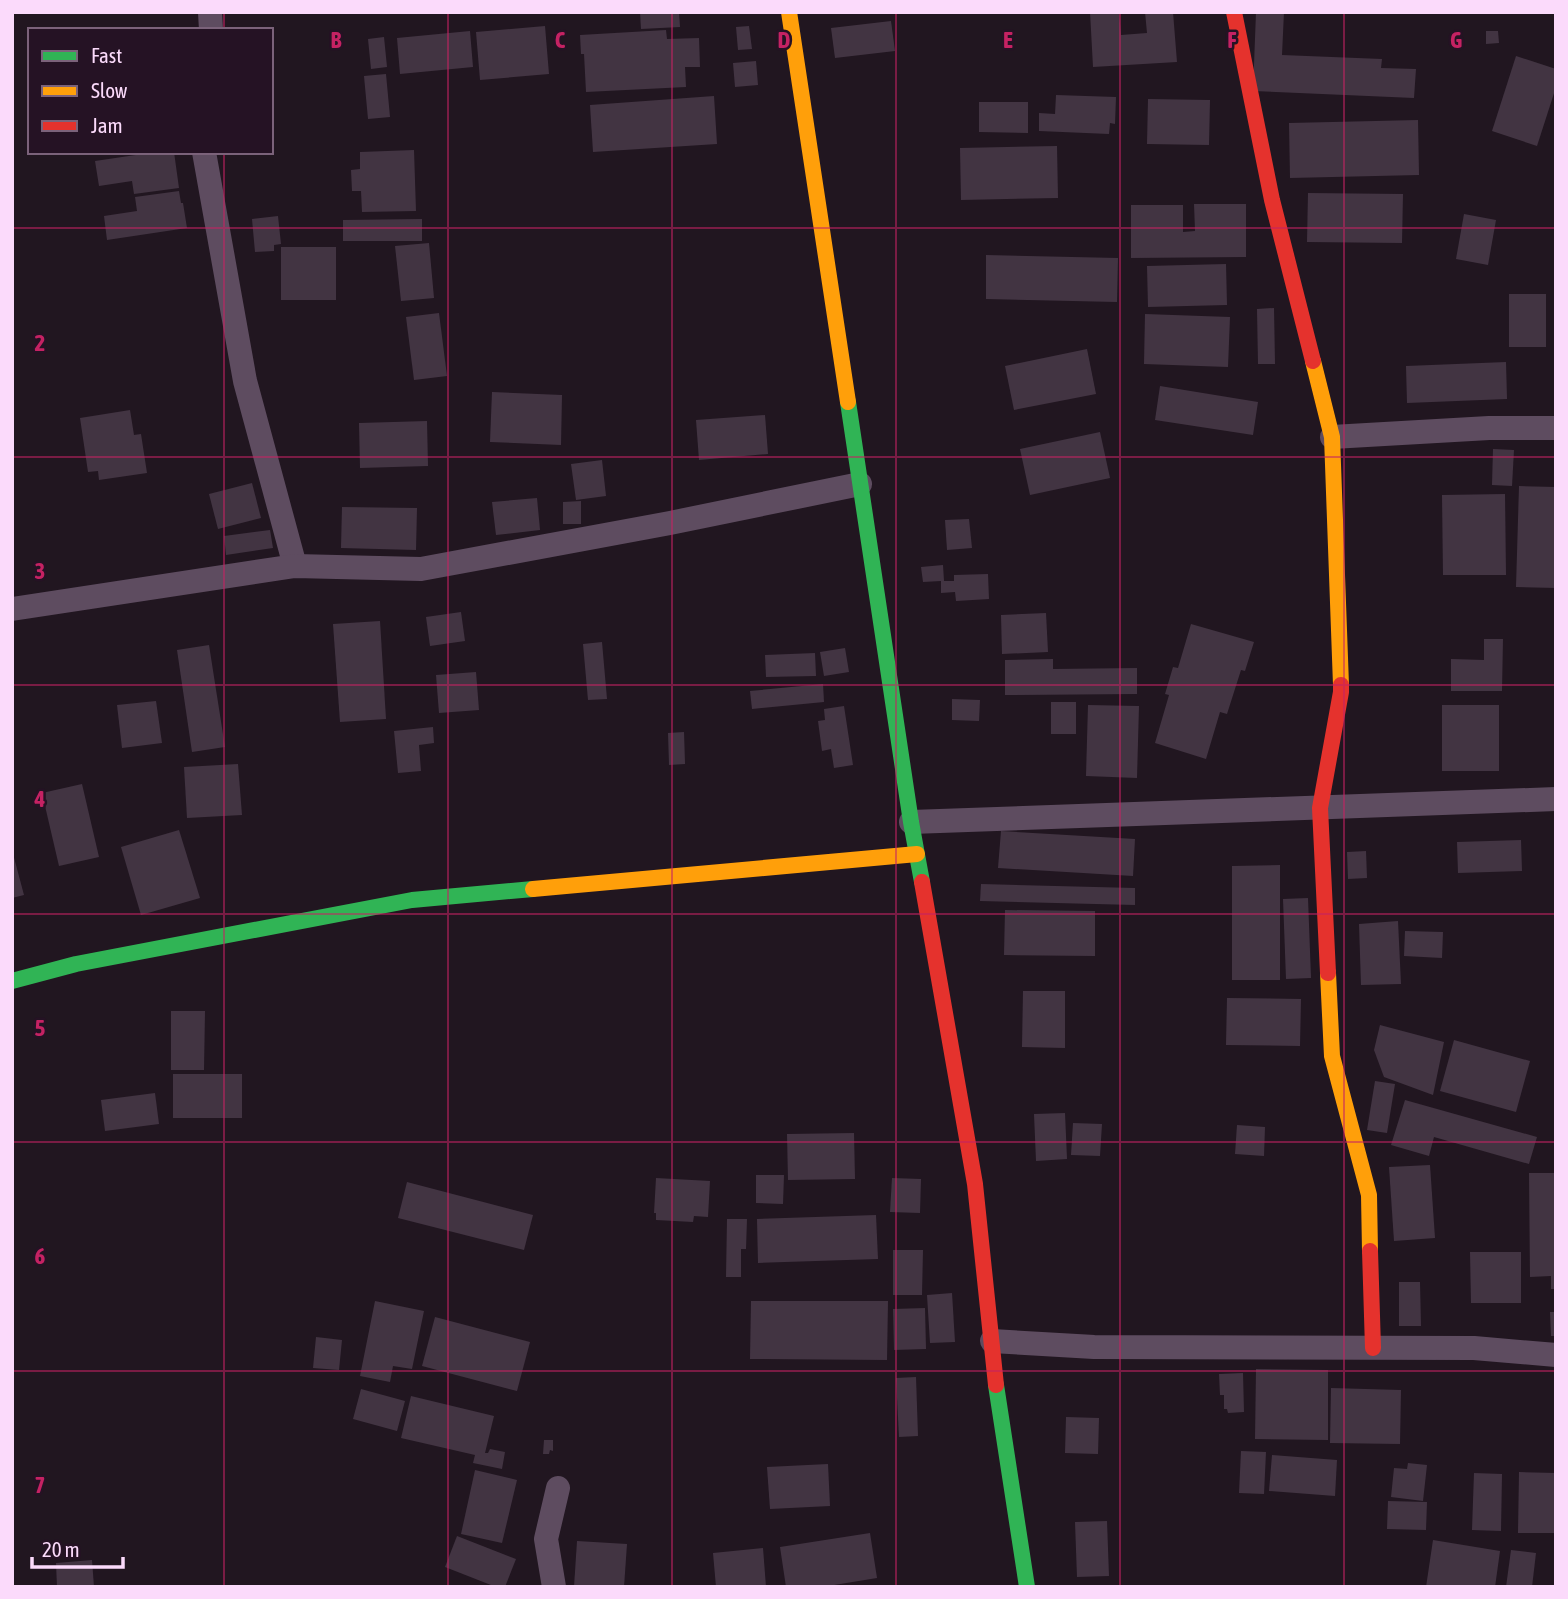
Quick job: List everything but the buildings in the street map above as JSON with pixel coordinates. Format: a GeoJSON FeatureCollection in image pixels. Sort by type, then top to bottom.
{"type":"FeatureCollection","features":[{"type":"Feature","properties":{"kind":"street"},"geometry":{"type":"LineString","coordinates":[[789,12],[911,822],[975,1184],[996,1386],[1027,1587]]}},
{"type":"Feature","properties":{"kind":"street"},"geometry":{"type":"LineString","coordinates":[[1234,12],[1272,200],[1332,437],[1341,692],[1320,808],[1332,1056],[1369,1195],[1373,1348]]}},
{"type":"Feature","properties":{"kind":"street"},"geometry":{"type":"LineString","coordinates":[[204,154],[245,381],[295,566]]}},
{"type":"Feature","properties":{"kind":"street"},"geometry":{"type":"LineString","coordinates":[[1332,437],[1489,428],[1556,428]]}},
{"type":"Feature","properties":{"kind":"street"},"geometry":{"type":"LineString","coordinates":[[12,609],[295,566],[421,569],[670,523],[860,484]]}},
{"type":"Feature","properties":{"kind":"street"},"geometry":{"type":"LineString","coordinates":[[911,822],[1556,799]]}},
{"type":"Feature","properties":{"kind":"street"},"geometry":{"type":"LineString","coordinates":[[12,981],[76,964],[412,900],[917,854]]}},
{"type":"Feature","properties":{"kind":"street"},"geometry":{"type":"LineString","coordinates":[[992,1340],[1094,1347],[1474,1348],[1556,1355]]}},
{"type":"Feature","properties":{"kind":"street"},"geometry":{"type":"LineString","coordinates":[[554,1587],[546,1539],[558,1488]]}},
{"type":"Feature","properties":{"kind":"traffic: fast"},"geometry":{"type":"LineString","coordinates":[[848,402],[922,882]]}},
{"type":"Feature","properties":{"kind":"traffic: fast"},"geometry":{"type":"LineString","coordinates":[[12,981],[76,964],[412,900],[533,889]]}},
{"type":"Feature","properties":{"kind":"traffic: fast"},"geometry":{"type":"LineString","coordinates":[[996,1385],[1027,1587]]}},
{"type":"Feature","properties":{"kind":"traffic: slow"},"geometry":{"type":"LineString","coordinates":[[789,12],[848,402]]}},
{"type":"Feature","properties":{"kind":"traffic: slow"},"geometry":{"type":"LineString","coordinates":[[1313,361],[1332,437],[1341,685]]}},
{"type":"Feature","properties":{"kind":"traffic: slow"},"geometry":{"type":"LineString","coordinates":[[533,889],[917,854]]}},
{"type":"Feature","properties":{"kind":"traffic: slow"},"geometry":{"type":"LineString","coordinates":[[1328,973],[1332,1056],[1369,1195],[1370,1251]]}},
{"type":"Feature","properties":{"kind":"traffic: jam"},"geometry":{"type":"LineString","coordinates":[[1234,12],[1272,200],[1313,361]]}},
{"type":"Feature","properties":{"kind":"traffic: jam"},"geometry":{"type":"LineString","coordinates":[[1328,973],[1320,808],[1341,685]]}},
{"type":"Feature","properties":{"kind":"traffic: jam"},"geometry":{"type":"LineString","coordinates":[[922,882],[975,1184],[996,1385]]}},
{"type":"Feature","properties":{"kind":"traffic: jam"},"geometry":{"type":"LineString","coordinates":[[1370,1251],[1373,1348]]}}]}
